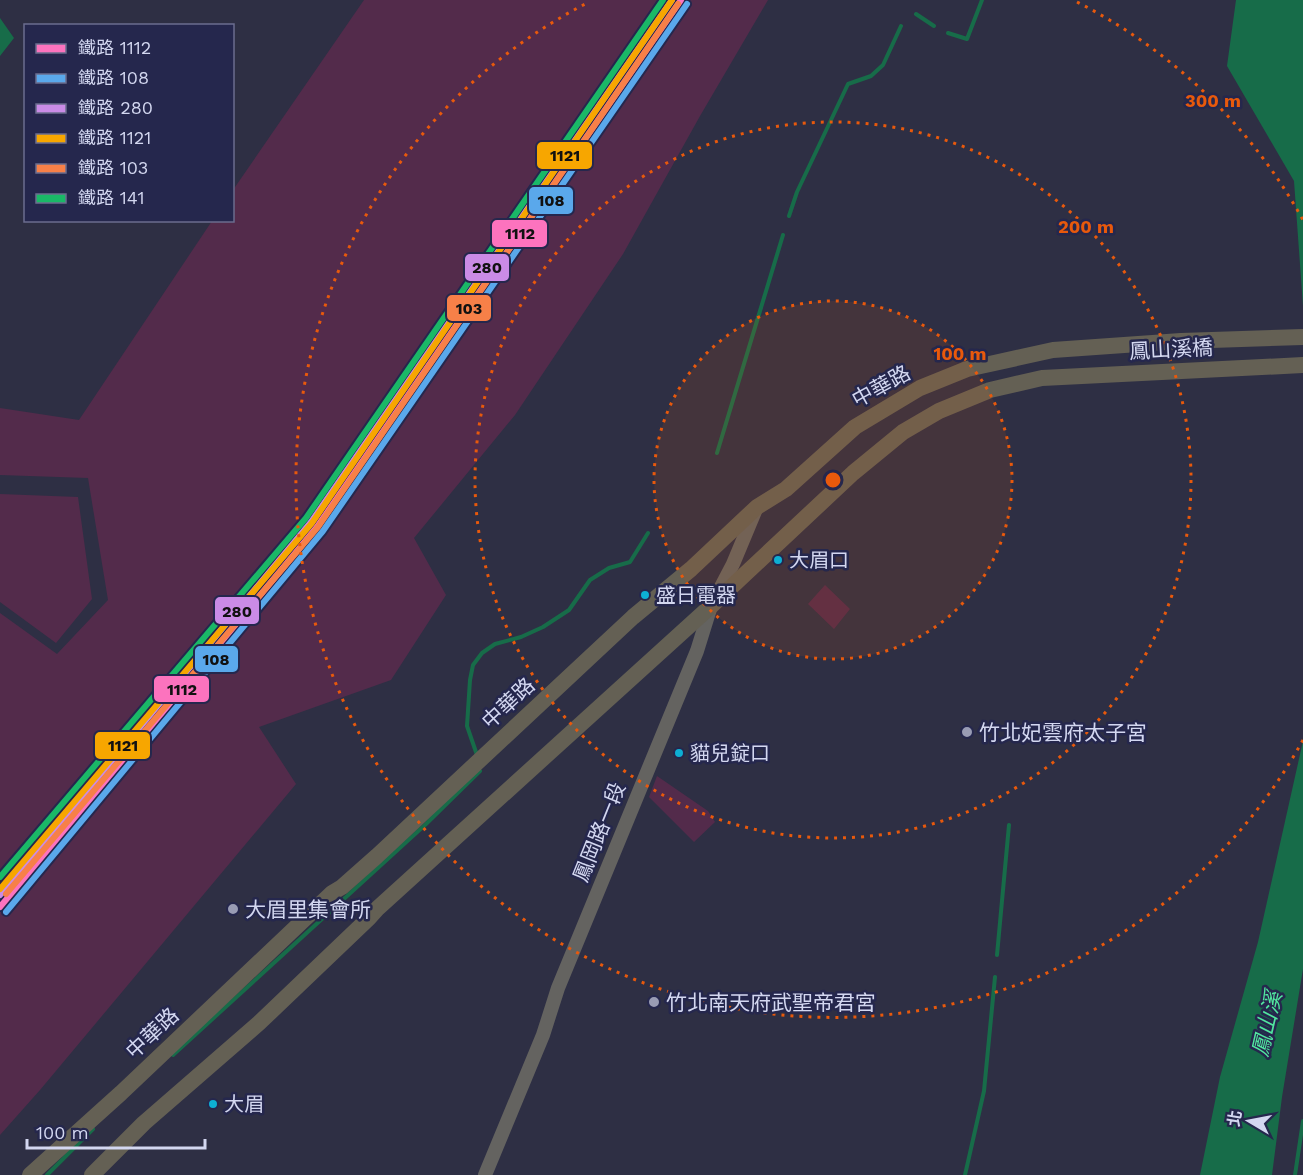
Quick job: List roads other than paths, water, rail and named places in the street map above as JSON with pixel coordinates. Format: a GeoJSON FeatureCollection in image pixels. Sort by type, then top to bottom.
{"type":"FeatureCollection","features":[{"type":"Feature","properties":{"kind":"main road","name":"鳳山溪橋"},"geometry":{"type":"LineString","coordinates":[[1053,350],[1181,341],[1303,337]]}},
{"type":"Feature","properties":{"kind":"main road","name":"中華路"},"geometry":{"type":"LineString","coordinates":[[35,1170],[121,1093],[332,893],[342,887],[633,617],[691,569],[756,507],[786,489],[855,427],[920,388],[967,369],[1053,350]]}},
{"type":"Feature","properties":{"kind":"main road","name":"鳳山溪橋"},"geometry":{"type":"LineString","coordinates":[[711,606],[853,473],[903,432],[939,411],[990,390],[1042,378],[1303,365]]}},
{"type":"Feature","properties":{"kind":"main road"},"geometry":{"type":"LineString","coordinates":[[92,1175],[144,1123],[259,1023],[378,908],[711,606]]}},
{"type":"Feature","properties":{"kind":"street","name":"鳳岡路一段"},"geometry":{"type":"LineString","coordinates":[[485,1175],[543,1035],[562,978],[697,651],[711,606],[733,564],[756,507]]}},
{"type":"Feature","properties":{"kind":"water"},"geometry":{"type":"Polygon","coordinates":[[[1236,0],[1303,0],[1303,306],[1294,181],[1227,66],[1236,0]]]}},
{"type":"Feature","properties":{"kind":"water"},"geometry":{"type":"Polygon","coordinates":[[[0,18],[14,38],[0,56],[0,18]]]}},
{"type":"Feature","properties":{"kind":"water","name":"鳳山溪"},"geometry":{"type":"Polygon","coordinates":[[[1303,741],[1303,969],[1272,1175],[1200,1175],[1220,1077],[1258,942],[1303,741]]]}},
{"type":"Feature","properties":{"kind":"waterway"},"geometry":{"type":"LineString","coordinates":[[948,33],[967,39],[982,0]]}},
{"type":"Feature","properties":{"kind":"waterway"},"geometry":{"type":"LineString","coordinates":[[916,14],[934,26]]}},
{"type":"Feature","properties":{"kind":"waterway"},"geometry":{"type":"LineString","coordinates":[[789,216],[797,192],[848,84],[871,76],[883,65],[901,26]]}},
{"type":"Feature","properties":{"kind":"waterway"},"geometry":{"type":"LineString","coordinates":[[717,453],[783,235]]}},
{"type":"Feature","properties":{"kind":"waterway"},"geometry":{"type":"LineString","coordinates":[[477,755],[467,726],[473,665],[482,653],[495,644],[521,637],[543,627],[569,610],[590,580],[609,568],[630,562],[648,533]]}},
{"type":"Feature","properties":{"kind":"waterway"},"geometry":{"type":"LineString","coordinates":[[173,1055],[426,824],[480,771]]}},
{"type":"Feature","properties":{"kind":"waterway"},"geometry":{"type":"LineString","coordinates":[[997,955],[1009,825]]}},
{"type":"Feature","properties":{"kind":"waterway"},"geometry":{"type":"LineString","coordinates":[[965,1175],[984,1091],[995,977]]}},
{"type":"Feature","properties":{"kind":"waterway"},"geometry":{"type":"LineString","coordinates":[[1295,1175],[1303,1121]]}},
{"type":"Feature","properties":{"kind":"waterway"},"geometry":{"type":"LineString","coordinates":[[47,1175],[93,1129]]}},
{"type":"Feature","properties":{"kind":"rail line","name":"141"},"geometry":{"type":"LineString","coordinates":[[0,877],[306,518],[663,0]]}},
{"type":"Feature","properties":{"kind":"rail line","name":"280"},"geometry":{"type":"LineString","coordinates":[[0,895],[311,522],[672,0]]}},
{"type":"Feature","properties":{"kind":"rail line","name":"1121"},"geometry":{"type":"LineString","coordinates":[[0,889],[312,523],[672,0]]}},
{"type":"Feature","properties":{"kind":"rail line","name":"1112"},"geometry":{"type":"LineString","coordinates":[[0,907],[317,527],[681,0]]}},
{"type":"Feature","properties":{"kind":"rail line","name":"103"},"geometry":{"type":"LineString","coordinates":[[6,894],[318,527],[678,4]]}},
{"type":"Feature","properties":{"kind":"rail line","name":"108"},"geometry":{"type":"LineString","coordinates":[[6,912],[323,531],[687,4]]}},
{"type":"Feature","properties":{"kind":"place","name":"大眉口"},"geometry":{"type":"Point","coordinates":[778,560]}},
{"type":"Feature","properties":{"kind":"place","name":"盛日電器"},"geometry":{"type":"Point","coordinates":[645,595]}},
{"type":"Feature","properties":{"kind":"place","name":"竹北妃雲府太子宮"},"geometry":{"type":"Point","coordinates":[967,732]}},
{"type":"Feature","properties":{"kind":"place","name":"貓兒錠口"},"geometry":{"type":"Point","coordinates":[679,753]}},
{"type":"Feature","properties":{"kind":"place","name":"大眉里集會所"},"geometry":{"type":"Point","coordinates":[233,909]}},
{"type":"Feature","properties":{"kind":"place","name":"竹北南天府武聖帝君宮"},"geometry":{"type":"Point","coordinates":[654,1002]}},
{"type":"Feature","properties":{"kind":"place","name":"大眉"},"geometry":{"type":"Point","coordinates":[213,1104]}}]}
